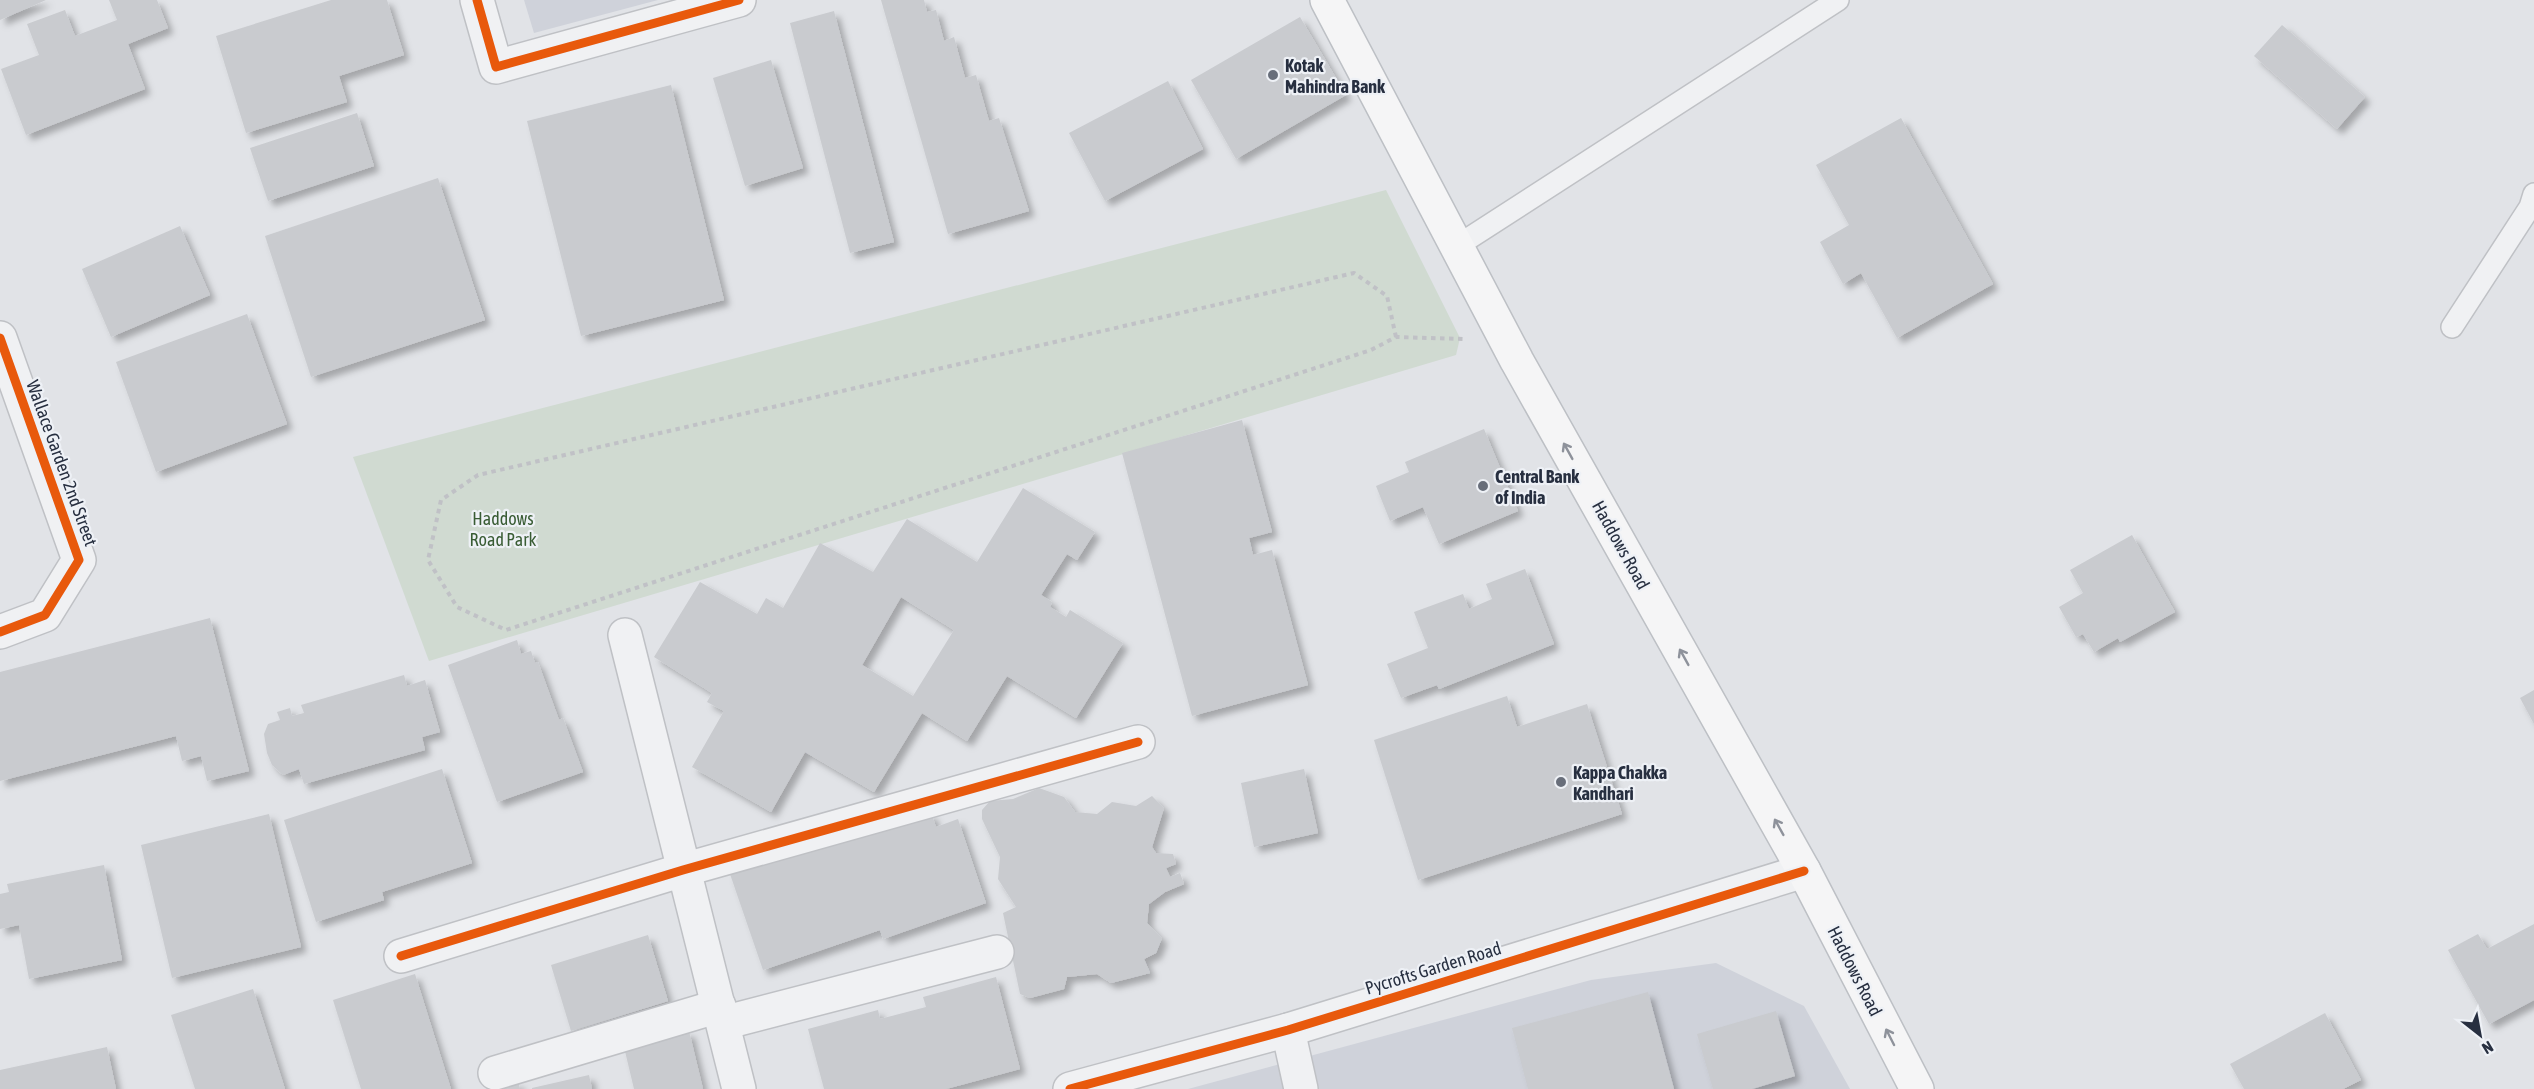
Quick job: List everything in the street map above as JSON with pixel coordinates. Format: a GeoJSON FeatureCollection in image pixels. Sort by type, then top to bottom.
{"type":"FeatureCollection","features":[{"type":"Feature","properties":{"kind":"main road","name":"Haddows Road"},"geometry":{"type":"LineString","coordinates":[[1327,0],[1517,361],[1804,871],[1917,1089]]}},
{"type":"Feature","properties":{"kind":"street"},"geometry":{"type":"LineString","coordinates":[[477,0],[496,67],[739,0]]}},
{"type":"Feature","properties":{"kind":"street","name":"Wallace Garden 2nd Street"},"geometry":{"type":"LineString","coordinates":[[0,338],[80,560],[45,615],[0,632]]}},
{"type":"Feature","properties":{"kind":"street"},"geometry":{"type":"LineString","coordinates":[[625,634],[739,1089]]}},
{"type":"Feature","properties":{"kind":"street"},"geometry":{"type":"LineString","coordinates":[[400,956],[683,870],[1138,742]]}},
{"type":"Feature","properties":{"kind":"street","name":"Pycrofts Garden Road"},"geometry":{"type":"LineString","coordinates":[[1070,1089],[1288,1030],[1804,871]]}},
{"type":"Feature","properties":{"kind":"street"},"geometry":{"type":"LineString","coordinates":[[495,1073],[721,1014],[997,952]]}},
{"type":"Feature","properties":{"kind":"street"},"geometry":{"type":"LineString","coordinates":[[1288,1030],[1301,1089]]}},
{"type":"Feature","properties":{"kind":"lane"},"geometry":{"type":"LineString","coordinates":[[1457,246],[1838,0]]}},
{"type":"Feature","properties":{"kind":"lane"},"geometry":{"type":"LineString","coordinates":[[2452,327],[2530,207],[2534,194]]}},
{"type":"Feature","properties":{"kind":"path"},"geometry":{"type":"LineString","coordinates":[[1396,337],[1388,296],[1354,273],[478,475],[441,500],[428,560],[457,607],[506,630],[1371,351],[1396,337],[1460,338],[1517,361]]}},
{"type":"Feature","properties":{"kind":"shaded area"},"geometry":{"type":"Polygon","coordinates":[[[524,0],[658,0],[534,33],[524,0]]]}},
{"type":"Feature","properties":{"kind":"shaded area"},"geometry":{"type":"Polygon","coordinates":[[[1716,963],[1804,1006],[1850,1089],[1188,1089],[1591,980],[1716,963]]]}},
{"type":"Feature","properties":{"kind":"green space","name":"Haddows Road Park"},"geometry":{"type":"Polygon","coordinates":[[[1386,190],[1460,338],[1456,355],[429,661],[353,457],[1386,190]]]}},
{"type":"Feature","properties":{"kind":"building"},"geometry":{"type":"Polygon","coordinates":[[[0,0],[46,0],[0,20],[0,0]]]}},
{"type":"Feature","properties":{"kind":"building"},"geometry":{"type":"Polygon","coordinates":[[[109,0],[157,0],[168,28],[128,44],[145,89],[26,135],[1,69],[39,55],[27,24],[65,10],[75,36],[117,20],[109,0]]]}},
{"type":"Feature","properties":{"kind":"building"},"geometry":{"type":"Polygon","coordinates":[[[331,0],[387,0],[404,55],[339,76],[347,102],[246,133],[216,36],[331,0]]]}},
{"type":"Feature","properties":{"kind":"building"},"geometry":{"type":"Polygon","coordinates":[[[881,0],[924,0],[927,12],[936,10],[944,41],[954,37],[965,78],[976,75],[989,121],[999,118],[1029,211],[948,234],[881,0]]]}},
{"type":"Feature","properties":{"kind":"building"},"geometry":{"type":"Polygon","coordinates":[[[834,11],[894,242],[850,253],[790,23],[834,11]]]}},
{"type":"Feature","properties":{"kind":"building"},"geometry":{"type":"Polygon","coordinates":[[[1300,17],[1346,95],[1236,159],[1191,80],[1300,17]]]}},
{"type":"Feature","properties":{"kind":"building"},"geometry":{"type":"Polygon","coordinates":[[[2282,25],[2365,97],[2337,129],[2254,56],[2282,25]]]}},
{"type":"Feature","properties":{"kind":"building"},"geometry":{"type":"Polygon","coordinates":[[[771,60],[803,168],[745,186],[713,78],[771,60]]]}},
{"type":"Feature","properties":{"kind":"building"},"geometry":{"type":"Polygon","coordinates":[[[1168,81],[1203,149],[1105,201],[1069,133],[1168,81]]]}},
{"type":"Feature","properties":{"kind":"building"},"geometry":{"type":"Polygon","coordinates":[[[671,85],[724,300],[581,336],[527,121],[671,85]]]}},
{"type":"Feature","properties":{"kind":"building"},"geometry":{"type":"Polygon","coordinates":[[[357,113],[374,166],[268,201],[250,148],[357,113]]]}},
{"type":"Feature","properties":{"kind":"building"},"geometry":{"type":"Polygon","coordinates":[[[1901,118],[1993,284],[1897,338],[1861,273],[1843,284],[1820,242],[1849,225],[1816,165],[1901,118]]]}},
{"type":"Feature","properties":{"kind":"building"},"geometry":{"type":"Polygon","coordinates":[[[438,178],[485,320],[311,377],[265,236],[438,178]]]}},
{"type":"Feature","properties":{"kind":"building"},"geometry":{"type":"Polygon","coordinates":[[[180,226],[210,295],[111,337],[82,269],[180,226]]]}},
{"type":"Feature","properties":{"kind":"building"},"geometry":{"type":"Polygon","coordinates":[[[247,314],[287,424],[156,472],[116,362],[247,314]]]}},
{"type":"Feature","properties":{"kind":"building"},"geometry":{"type":"Polygon","coordinates":[[[1242,420],[1272,532],[1249,538],[1253,555],[1272,550],[1308,685],[1192,716],[1122,453],[1242,420]]]}},
{"type":"Feature","properties":{"kind":"building"},"geometry":{"type":"Polygon","coordinates":[[[1484,429],[1518,511],[1439,544],[1423,507],[1390,521],[1376,486],[1409,472],[1405,462],[1484,429]]]}},
{"type":"Feature","properties":{"kind":"building"},"geometry":{"type":"Polygon","coordinates":[[[1023,488],[1095,532],[1077,560],[1067,554],[1041,595],[1052,602],[1050,607],[1066,617],[1070,610],[1123,643],[1076,718],[1007,676],[967,741],[922,713],[874,792],[805,752],[771,812],[692,767],[724,711],[707,702],[712,693],[654,657],[700,582],[757,614],[766,598],[783,608],[820,543],[873,572],[907,519],[977,562],[1023,488]],[[901,597],[862,665],[913,696],[954,630],[901,597]]]}},
{"type":"Feature","properties":{"kind":"building"},"geometry":{"type":"Polygon","coordinates":[[[2132,535],[2175,612],[2120,642],[2118,638],[2094,652],[2083,634],[2076,637],[2059,607],[2083,593],[2070,570],[2132,535]]]}},
{"type":"Feature","properties":{"kind":"building"},"geometry":{"type":"Polygon","coordinates":[[[1525,569],[1554,644],[1439,689],[1437,685],[1401,698],[1387,664],[1428,648],[1414,612],[1463,594],[1469,609],[1492,599],[1486,584],[1525,569]]]}},
{"type":"Feature","properties":{"kind":"building"},"geometry":{"type":"Polygon","coordinates":[[[210,618],[249,771],[207,781],[201,756],[182,761],[176,736],[0,781],[0,672],[210,618]]]}},
{"type":"Feature","properties":{"kind":"building"},"geometry":{"type":"Polygon","coordinates":[[[517,640],[521,654],[531,651],[535,663],[538,662],[559,720],[563,718],[583,772],[497,802],[448,665],[517,640]]]}},
{"type":"Feature","properties":{"kind":"building"},"geometry":{"type":"Polygon","coordinates":[[[404,675],[407,686],[425,680],[440,732],[422,737],[425,750],[304,784],[299,769],[283,775],[272,765],[267,753],[264,734],[268,724],[280,720],[277,712],[290,708],[292,716],[304,713],[301,705],[404,675]]]}},
{"type":"Feature","properties":{"kind":"building"},"geometry":{"type":"Polygon","coordinates":[[[2534,690],[2534,724],[2520,698],[2534,690]]]}},
{"type":"Feature","properties":{"kind":"building"},"geometry":{"type":"Polygon","coordinates":[[[1507,696],[1517,727],[1587,704],[1622,814],[1418,880],[1374,740],[1507,696]]]}},
{"type":"Feature","properties":{"kind":"building"},"geometry":{"type":"Polygon","coordinates":[[[442,769],[472,863],[382,892],[384,900],[316,922],[284,820],[442,769]]]}},
{"type":"Feature","properties":{"kind":"building"},"geometry":{"type":"Polygon","coordinates":[[[1304,769],[1318,833],[1254,847],[1241,783],[1304,769]]]}},
{"type":"Feature","properties":{"kind":"building"},"geometry":{"type":"Polygon","coordinates":[[[1039,788],[1064,797],[1075,812],[1097,814],[1112,802],[1136,806],[1152,796],[1164,808],[1152,847],[1156,853],[1173,854],[1176,864],[1166,868],[1170,877],[1180,873],[1184,884],[1165,892],[1149,904],[1147,923],[1162,938],[1156,953],[1144,959],[1150,973],[1111,983],[1097,974],[1067,977],[1064,989],[1030,998],[1020,994],[1003,913],[1016,907],[998,879],[1000,857],[982,819],[982,810],[990,801],[1013,799],[1039,788]]]}},
{"type":"Feature","properties":{"kind":"building"},"geometry":{"type":"Polygon","coordinates":[[[931,813],[936,827],[958,819],[986,903],[883,939],[880,930],[763,970],[730,874],[931,813]]]}},
{"type":"Feature","properties":{"kind":"building"},"geometry":{"type":"Polygon","coordinates":[[[269,814],[301,947],[172,978],[141,845],[269,814]]]}},
{"type":"Feature","properties":{"kind":"building"},"geometry":{"type":"Polygon","coordinates":[[[104,865],[122,960],[29,979],[19,925],[0,929],[0,894],[9,892],[7,884],[104,865]]]}},
{"type":"Feature","properties":{"kind":"building"},"geometry":{"type":"Polygon","coordinates":[[[2534,924],[2534,1000],[2489,1024],[2448,950],[2478,934],[2487,949],[2534,924]]]}},
{"type":"Feature","properties":{"kind":"building"},"geometry":{"type":"Polygon","coordinates":[[[648,935],[668,1001],[571,1031],[551,965],[648,935]]]}},
{"type":"Feature","properties":{"kind":"building"},"geometry":{"type":"Polygon","coordinates":[[[415,974],[451,1089],[361,1089],[333,1000],[415,974]]]}},
{"type":"Feature","properties":{"kind":"building"},"geometry":{"type":"Polygon","coordinates":[[[996,977],[1020,1069],[946,1089],[824,1089],[808,1029],[878,1010],[880,1019],[926,1007],[923,997],[996,977]]]}},
{"type":"Feature","properties":{"kind":"building"},"geometry":{"type":"Polygon","coordinates":[[[253,989],[285,1089],[195,1089],[171,1015],[253,989]]]}},
{"type":"Feature","properties":{"kind":"building"},"geometry":{"type":"Polygon","coordinates":[[[1648,992],[1674,1089],[1528,1089],[1512,1028],[1648,992]]]}},
{"type":"Feature","properties":{"kind":"building"},"geometry":{"type":"Polygon","coordinates":[[[1776,1011],[1795,1076],[1752,1089],[1713,1089],[1697,1034],[1776,1011]]]}},
{"type":"Feature","properties":{"kind":"building"},"geometry":{"type":"Polygon","coordinates":[[[2325,1013],[2361,1080],[2343,1089],[2244,1089],[2230,1064],[2325,1013]]]}},
{"type":"Feature","properties":{"kind":"building"},"geometry":{"type":"Polygon","coordinates":[[[689,1031],[703,1089],[634,1089],[624,1047],[689,1031]]]}},
{"type":"Feature","properties":{"kind":"building"},"geometry":{"type":"Polygon","coordinates":[[[107,1047],[116,1089],[0,1089],[0,1070],[107,1047]]]}},
{"type":"Feature","properties":{"kind":"building"},"geometry":{"type":"Polygon","coordinates":[[[589,1075],[592,1089],[532,1089],[532,1088],[589,1075]]]}},
{"type":"Feature","properties":{"kind":"building"},"geometry":{"type":"Polygon","coordinates":[[[518,1082],[520,1089],[492,1089],[518,1082]]]}},
{"type":"Feature","properties":{"kind":"cycle path"},"geometry":{"type":"LineString","coordinates":[[477,0],[496,67],[739,0]]}},
{"type":"Feature","properties":{"kind":"cycle path"},"geometry":{"type":"LineString","coordinates":[[0,338],[79,560],[45,615],[0,632]]}},
{"type":"Feature","properties":{"kind":"cycle path"},"geometry":{"type":"LineString","coordinates":[[401,956],[683,870],[1138,742]]}},
{"type":"Feature","properties":{"kind":"cycle path"},"geometry":{"type":"LineString","coordinates":[[1070,1089],[1288,1030],[1804,871]]}},
{"type":"Feature","properties":{"kind":"place","name":"Kotak Mahindra Bank"},"geometry":{"type":"Point","coordinates":[1273,75]}},
{"type":"Feature","properties":{"kind":"place","name":"Central Bank of India"},"geometry":{"type":"Point","coordinates":[1483,486]}},
{"type":"Feature","properties":{"kind":"place","name":"Kappa Chakka Kandhari"},"geometry":{"type":"Point","coordinates":[1561,782]}}]}
